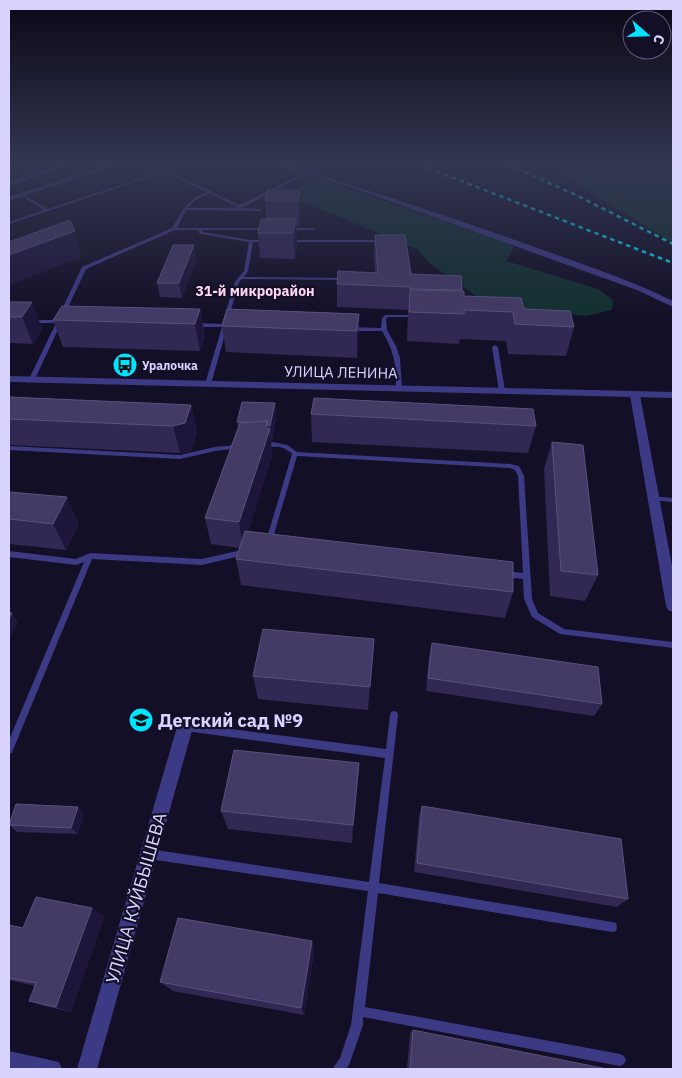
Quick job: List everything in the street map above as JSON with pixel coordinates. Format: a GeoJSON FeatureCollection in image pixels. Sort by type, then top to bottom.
{"type":"FeatureCollection","features":[{"type":"Feature","properties":{"kind":"street"},"geometry":{"type":"LineString","coordinates":[[436,215],[640,288],[673,304]]}},
{"type":"Feature","properties":{"kind":"street","name":"УЛИЦА ЛЕНИНА"},"geometry":{"type":"LineString","coordinates":[[9,379],[673,395]]}},
{"type":"Feature","properties":{"kind":"street"},"geometry":{"type":"LineString","coordinates":[[635,395],[652,498],[673,606]]}},
{"type":"Feature","properties":{"kind":"street","name":"УЛИЦА КУЙБЫШЕВА"},"geometry":{"type":"LineString","coordinates":[[87,1069],[185,727]]}},
{"type":"Feature","properties":{"kind":"street"},"geometry":{"type":"LineString","coordinates":[[9,1061],[52,1069]]}},
{"type":"Feature","properties":{"kind":"lane"},"geometry":{"type":"LineString","coordinates":[[9,223],[31,215]]}},
{"type":"Feature","properties":{"kind":"lane"},"geometry":{"type":"LineString","coordinates":[[174,229],[182,215]]}},
{"type":"Feature","properties":{"kind":"lane"},"geometry":{"type":"LineString","coordinates":[[32,379],[84,268],[174,229],[276,229]]}},
{"type":"Feature","properties":{"kind":"lane"},"geometry":{"type":"LineString","coordinates":[[201,229],[201,233],[251,241],[270,241]]}},
{"type":"Feature","properties":{"kind":"lane"},"geometry":{"type":"LineString","coordinates":[[285,229],[313,229]]}},
{"type":"Feature","properties":{"kind":"lane"},"geometry":{"type":"LineString","coordinates":[[208,384],[237,282],[246,271],[251,241]]}},
{"type":"Feature","properties":{"kind":"lane"},"geometry":{"type":"LineString","coordinates":[[280,241],[374,241]]}},
{"type":"Feature","properties":{"kind":"lane"},"geometry":{"type":"LineString","coordinates":[[240,278],[348,279]]}},
{"type":"Feature","properties":{"kind":"lane"},"geometry":{"type":"LineString","coordinates":[[399,389],[399,357],[396,348],[384,330],[384,318],[387,316],[420,316]]}},
{"type":"Feature","properties":{"kind":"lane"},"geometry":{"type":"LineString","coordinates":[[29,321],[68,322]]}},
{"type":"Feature","properties":{"kind":"lane"},"geometry":{"type":"LineString","coordinates":[[185,325],[234,326]]}},
{"type":"Feature","properties":{"kind":"lane"},"geometry":{"type":"LineString","coordinates":[[347,329],[384,330]]}},
{"type":"Feature","properties":{"kind":"lane"},"geometry":{"type":"LineString","coordinates":[[495,347],[502,391]]}},
{"type":"Feature","properties":{"kind":"lane"},"geometry":{"type":"LineString","coordinates":[[253,446],[281,444],[295,454],[510,466],[517,468],[521,476],[528,599],[535,615],[563,632],[673,645]]}},
{"type":"Feature","properties":{"kind":"lane"},"geometry":{"type":"LineString","coordinates":[[9,448],[180,456],[215,449],[243,447]]}},
{"type":"Feature","properties":{"kind":"lane"},"geometry":{"type":"LineString","coordinates":[[266,549],[295,454]]}},
{"type":"Feature","properties":{"kind":"lane"},"geometry":{"type":"LineString","coordinates":[[652,498],[673,500]]}},
{"type":"Feature","properties":{"kind":"lane"},"geometry":{"type":"LineString","coordinates":[[9,554],[76,562],[90,556],[202,562],[251,551]]}},
{"type":"Feature","properties":{"kind":"lane"},"geometry":{"type":"LineString","coordinates":[[9,750],[90,556]]}},
{"type":"Feature","properties":{"kind":"lane"},"geometry":{"type":"LineString","coordinates":[[498,573],[526,576]]}},
{"type":"Feature","properties":{"kind":"lane"},"geometry":{"type":"LineString","coordinates":[[339,1069],[345,1061],[357,1025],[394,715]]}},
{"type":"Feature","properties":{"kind":"lane"},"geometry":{"type":"LineString","coordinates":[[185,727],[388,754]]}},
{"type":"Feature","properties":{"kind":"lane"},"geometry":{"type":"LineString","coordinates":[[149,854],[373,887],[612,927]]}},
{"type":"Feature","properties":{"kind":"lane"},"geometry":{"type":"LineString","coordinates":[[358,1011],[620,1060]]}},
{"type":"Feature","properties":{"kind":"green space"},"geometry":{"type":"Polygon","coordinates":[[[335,215],[427,215],[505,242],[514,247],[506,261],[598,289],[613,300],[612,310],[586,316],[510,309],[479,298],[428,262],[417,249],[335,215]]]}},
{"type":"Feature","properties":{"kind":"green space"},"geometry":{"type":"Polygon","coordinates":[[[628,215],[673,215],[673,242],[628,215]]]}},
{"type":"Feature","properties":{"kind":"building"},"geometry":{"type":"Polygon","coordinates":[[[261,219],[296,219],[293,233],[258,233],[261,219]]]}},
{"type":"Feature","properties":{"kind":"building"},"geometry":{"type":"Polygon","coordinates":[[[70,220],[75,231],[9,255],[9,242],[70,220]]]}},
{"type":"Feature","properties":{"kind":"building"},"geometry":{"type":"Polygon","coordinates":[[[375,235],[405,235],[411,274],[461,276],[462,290],[337,284],[338,271],[378,273],[375,235]]]}},
{"type":"Feature","properties":{"kind":"building"},"geometry":{"type":"Polygon","coordinates":[[[173,245],[194,245],[179,283],[157,283],[173,245]]]}},
{"type":"Feature","properties":{"kind":"building"},"geometry":{"type":"Polygon","coordinates":[[[410,290],[464,291],[464,296],[521,298],[524,309],[570,311],[574,327],[515,324],[513,312],[464,310],[464,314],[409,312],[410,290]]]}},
{"type":"Feature","properties":{"kind":"building"},"geometry":{"type":"Polygon","coordinates":[[[9,302],[32,302],[22,317],[9,317],[9,302]]]}},
{"type":"Feature","properties":{"kind":"building"},"geometry":{"type":"Polygon","coordinates":[[[62,306],[200,309],[195,324],[53,320],[62,306]]]}},
{"type":"Feature","properties":{"kind":"building"},"geometry":{"type":"Polygon","coordinates":[[[227,309],[359,314],[357,331],[222,326],[227,309]]]}},
{"type":"Feature","properties":{"kind":"building"},"geometry":{"type":"Polygon","coordinates":[[[9,397],[191,405],[185,423],[173,426],[9,419],[9,397]]]}},
{"type":"Feature","properties":{"kind":"building"},"geometry":{"type":"Polygon","coordinates":[[[314,398],[533,409],[536,426],[311,414],[314,398]]]}},
{"type":"Feature","properties":{"kind":"building"},"geometry":{"type":"Polygon","coordinates":[[[242,402],[275,403],[270,426],[268,426],[267,421],[237,422],[242,402]]]}},
{"type":"Feature","properties":{"kind":"building"},"geometry":{"type":"Polygon","coordinates":[[[267,421],[266,428],[270,429],[239,522],[205,518],[240,423],[267,421]]]}},
{"type":"Feature","properties":{"kind":"building"},"geometry":{"type":"Polygon","coordinates":[[[552,442],[583,445],[598,575],[561,571],[552,442]]]}},
{"type":"Feature","properties":{"kind":"building"},"geometry":{"type":"Polygon","coordinates":[[[9,492],[67,497],[53,524],[9,519],[9,492]]]}},
{"type":"Feature","properties":{"kind":"building"},"geometry":{"type":"Polygon","coordinates":[[[245,531],[513,562],[513,592],[236,559],[245,531]]]}},
{"type":"Feature","properties":{"kind":"building"},"geometry":{"type":"Polygon","coordinates":[[[263,629],[374,639],[370,687],[253,676],[263,629]]]}},
{"type":"Feature","properties":{"kind":"building"},"geometry":{"type":"Polygon","coordinates":[[[432,643],[598,667],[602,704],[428,678],[432,643]]]}},
{"type":"Feature","properties":{"kind":"building"},"geometry":{"type":"Polygon","coordinates":[[[234,750],[359,763],[353,825],[221,811],[234,750]]]}},
{"type":"Feature","properties":{"kind":"building"},"geometry":{"type":"Polygon","coordinates":[[[16,804],[78,807],[71,828],[9,825],[16,804]]]}},
{"type":"Feature","properties":{"kind":"building"},"geometry":{"type":"Polygon","coordinates":[[[422,806],[621,839],[628,899],[417,863],[422,806]]]}},
{"type":"Feature","properties":{"kind":"building"},"geometry":{"type":"Polygon","coordinates":[[[36,897],[92,908],[56,1007],[29,1001],[36,983],[9,978],[9,925],[23,928],[36,897]]]}},
{"type":"Feature","properties":{"kind":"building"},"geometry":{"type":"Polygon","coordinates":[[[178,918],[312,941],[301,1008],[160,982],[178,918]]]}},
{"type":"Feature","properties":{"kind":"building"},"geometry":{"type":"Polygon","coordinates":[[[413,1030],[607,1069],[410,1069],[413,1030]]]}},
{"type":"Feature","properties":{"kind":"railway"},"geometry":{"type":"LineString","coordinates":[[550,215],[673,263]]}},
{"type":"Feature","properties":{"kind":"railway"},"geometry":{"type":"LineString","coordinates":[[616,215],[673,244]]}},
{"type":"Feature","properties":{"kind":"place","name":"Уралочка"},"geometry":{"type":"Point","coordinates":[125,365]}},
{"type":"Feature","properties":{"kind":"place","name":"Детский сад №9"},"geometry":{"type":"Point","coordinates":[141,720]}},
{"type":"Feature","properties":{"kind":"district","name":"31-й микрорайон"},"geometry":{"type":"Point","coordinates":[255,291]}}]}
